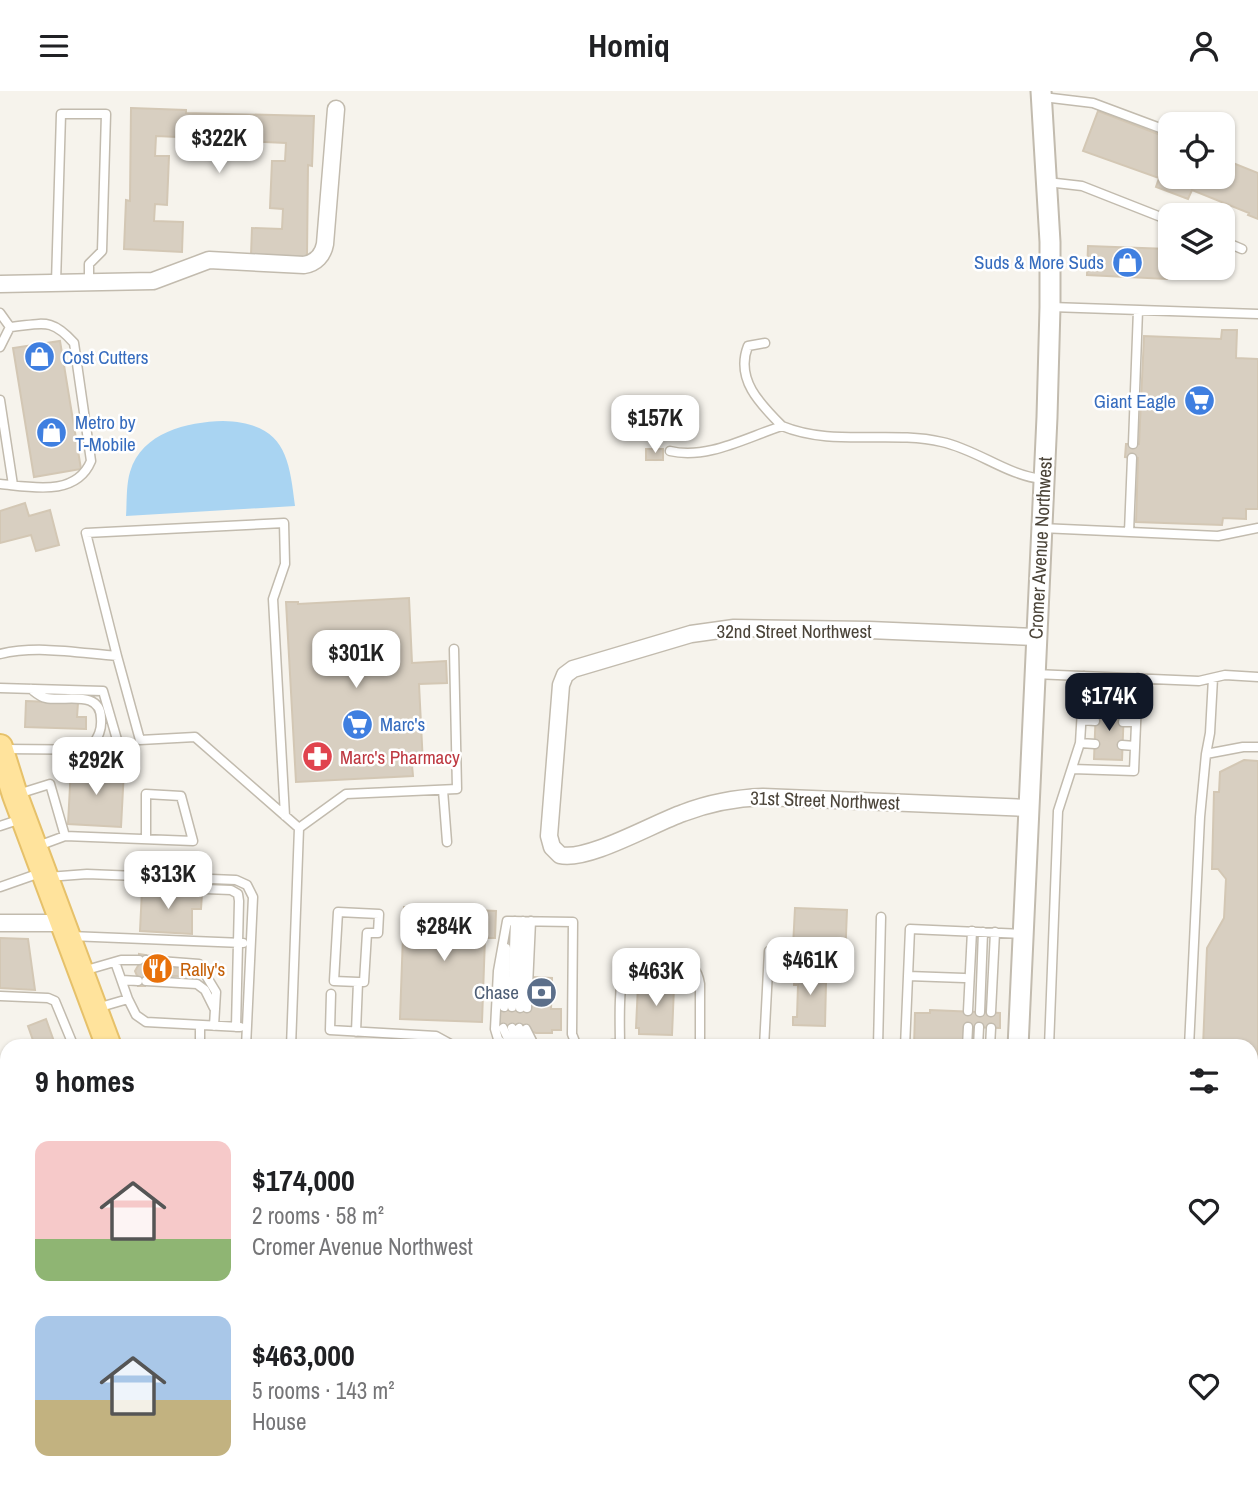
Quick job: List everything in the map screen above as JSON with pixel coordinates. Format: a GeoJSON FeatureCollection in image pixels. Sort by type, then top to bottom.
{"type":"FeatureCollection","features":[{"type":"Feature","properties":{"kind":"main road"},"geometry":{"type":"LineString","coordinates":[[0,748],[8,782],[24,818],[106,1039]]}},
{"type":"Feature","properties":{"kind":"street","name":"Cromer Avenue Northwest"},"geometry":{"type":"LineString","coordinates":[[1018,1039],[1050,307],[1047,182],[1041,94]]}},
{"type":"Feature","properties":{"kind":"street"},"geometry":{"type":"LineString","coordinates":[[0,283],[153,281],[209,260],[304,265],[312,263],[326,244],[336,109]]}},
{"type":"Feature","properties":{"kind":"street","name":"32nd Street Northwest"},"geometry":{"type":"LineString","coordinates":[[552,847],[549,827],[561,685],[565,675],[573,669],[691,634],[734,628],[1036,637]]}},
{"type":"Feature","properties":{"kind":"street","name":"31st Street Northwest"},"geometry":{"type":"LineString","coordinates":[[552,847],[560,855],[580,855],[684,812],[717,801],[740,798],[1028,808]]}},
{"type":"Feature","properties":{"kind":"street"},"geometry":{"type":"LineString","coordinates":[[0,923],[65,929]]}},
{"type":"Feature","properties":{"kind":"lane"},"geometry":{"type":"LineString","coordinates":[[1041,94],[1093,103],[1158,127]]}},
{"type":"Feature","properties":{"kind":"lane"},"geometry":{"type":"LineString","coordinates":[[56,283],[61,114],[106,114],[102,251],[89,264],[89,282]]}},
{"type":"Feature","properties":{"kind":"lane"},"geometry":{"type":"LineString","coordinates":[[1047,182],[1082,186],[1158,216]]}},
{"type":"Feature","properties":{"kind":"lane"},"geometry":{"type":"LineString","coordinates":[[1235,246],[1242,249]]}},
{"type":"Feature","properties":{"kind":"lane"},"geometry":{"type":"LineString","coordinates":[[1050,307],[1258,314]]}},
{"type":"Feature","properties":{"kind":"lane"},"geometry":{"type":"LineString","coordinates":[[1133,444],[1138,310]]}},
{"type":"Feature","properties":{"kind":"lane"},"geometry":{"type":"LineString","coordinates":[[0,313],[10,327]]}},
{"type":"Feature","properties":{"kind":"lane"},"geometry":{"type":"LineString","coordinates":[[0,319],[4,327],[0,337]]}},
{"type":"Feature","properties":{"kind":"lane"},"geometry":{"type":"LineString","coordinates":[[0,484],[41,488],[71,484],[85,475],[91,461],[74,343],[51,323],[10,327]]}},
{"type":"Feature","properties":{"kind":"lane"},"geometry":{"type":"LineString","coordinates":[[0,348],[10,327]]}},
{"type":"Feature","properties":{"kind":"lane"},"geometry":{"type":"LineString","coordinates":[[765,343],[748,346],[745,373],[759,402],[782,426],[799,433],[827,437],[895,437],[944,442],[966,449],[1014,473],[1044,479]]}},
{"type":"Feature","properties":{"kind":"lane"},"geometry":{"type":"LineString","coordinates":[[0,400],[13,485]]}},
{"type":"Feature","properties":{"kind":"lane"},"geometry":{"type":"LineString","coordinates":[[670,451],[681,454],[707,451],[782,426]]}},
{"type":"Feature","properties":{"kind":"lane"},"geometry":{"type":"LineString","coordinates":[[1129,532],[1132,458]]}},
{"type":"Feature","properties":{"kind":"lane"},"geometry":{"type":"LineString","coordinates":[[285,816],[273,599],[285,564],[284,523],[86,533],[140,740],[195,737],[285,816],[299,828]]}},
{"type":"Feature","properties":{"kind":"lane"},"geometry":{"type":"LineString","coordinates":[[1041,529],[1218,536],[1258,528]]}},
{"type":"Feature","properties":{"kind":"lane"},"geometry":{"type":"LineString","coordinates":[[299,828],[346,794],[457,789],[454,649]]}},
{"type":"Feature","properties":{"kind":"lane"},"geometry":{"type":"LineString","coordinates":[[0,654],[20,650],[47,650],[117,656]]}},
{"type":"Feature","properties":{"kind":"lane"},"geometry":{"type":"LineString","coordinates":[[1034,674],[1199,681],[1225,675],[1258,677]]}},
{"type":"Feature","properties":{"kind":"lane"},"geometry":{"type":"LineString","coordinates":[[1049,1039],[1058,811],[1080,743],[1084,676]]}},
{"type":"Feature","properties":{"kind":"lane"},"geometry":{"type":"LineString","coordinates":[[1072,769],[1134,771],[1138,678]]}},
{"type":"Feature","properties":{"kind":"lane"},"geometry":{"type":"LineString","coordinates":[[1188,1039],[1200,817],[1210,733],[1213,678]]}},
{"type":"Feature","properties":{"kind":"lane"},"geometry":{"type":"LineString","coordinates":[[0,688],[103,691],[120,750],[0,748]]}},
{"type":"Feature","properties":{"kind":"lane"},"geometry":{"type":"LineString","coordinates":[[31,689],[43,698],[89,700],[97,704],[101,715],[101,731],[90,750]]}},
{"type":"Feature","properties":{"kind":"lane"},"geometry":{"type":"LineString","coordinates":[[1083,698],[1137,700]]}},
{"type":"Feature","properties":{"kind":"lane"},"geometry":{"type":"LineString","coordinates":[[1082,720],[1096,721]]}},
{"type":"Feature","properties":{"kind":"lane"},"geometry":{"type":"LineString","coordinates":[[1123,722],[1136,722]]}},
{"type":"Feature","properties":{"kind":"lane"},"geometry":{"type":"LineString","coordinates":[[1080,743],[1095,744]]}},
{"type":"Feature","properties":{"kind":"lane"},"geometry":{"type":"LineString","coordinates":[[1122,745],[1135,745]]}},
{"type":"Feature","properties":{"kind":"lane"},"geometry":{"type":"LineString","coordinates":[[1206,754],[1258,747]]}},
{"type":"Feature","properties":{"kind":"lane"},"geometry":{"type":"LineString","coordinates":[[8,782],[50,784],[65,836]]}},
{"type":"Feature","properties":{"kind":"lane"},"geometry":{"type":"LineString","coordinates":[[443,790],[447,842]]}},
{"type":"Feature","properties":{"kind":"lane"},"geometry":{"type":"LineString","coordinates":[[34,847],[65,836],[193,841],[181,796],[146,794],[146,839]]}},
{"type":"Feature","properties":{"kind":"lane"},"geometry":{"type":"LineString","coordinates":[[0,826],[24,818]]}},
{"type":"Feature","properties":{"kind":"lane"},"geometry":{"type":"LineString","coordinates":[[291,1039],[299,828]]}},
{"type":"Feature","properties":{"kind":"lane"},"geometry":{"type":"LineString","coordinates":[[0,887],[44,874],[236,880],[247,885],[252,893],[246,1039]]}},
{"type":"Feature","properties":{"kind":"lane"},"geometry":{"type":"LineString","coordinates":[[131,876],[155,887],[235,892],[239,899],[236,1027]]}},
{"type":"Feature","properties":{"kind":"lane"},"geometry":{"type":"LineString","coordinates":[[338,912],[379,914],[378,933],[367,933],[364,982],[358,982],[334,981],[338,912]]}},
{"type":"Feature","properties":{"kind":"lane"},"geometry":{"type":"LineString","coordinates":[[878,1039],[881,917]]}},
{"type":"Feature","properties":{"kind":"lane"},"geometry":{"type":"LineString","coordinates":[[519,921],[516,1007],[519,921]]}},
{"type":"Feature","properties":{"kind":"lane"},"geometry":{"type":"LineString","coordinates":[[498,1039],[495,1029],[498,971],[519,921]]}},
{"type":"Feature","properties":{"kind":"lane"},"geometry":{"type":"LineString","coordinates":[[519,921],[573,922],[574,1039]]}},
{"type":"Feature","properties":{"kind":"lane"},"geometry":{"type":"LineString","coordinates":[[65,929],[250,944]]}},
{"type":"Feature","properties":{"kind":"lane"},"geometry":{"type":"LineString","coordinates":[[905,1039],[910,929],[1023,934]]}},
{"type":"Feature","properties":{"kind":"lane"},"geometry":{"type":"LineString","coordinates":[[968,1011],[972,931]]}},
{"type":"Feature","properties":{"kind":"lane"},"geometry":{"type":"LineString","coordinates":[[980,1012],[983,932]]}},
{"type":"Feature","properties":{"kind":"lane"},"geometry":{"type":"LineString","coordinates":[[991,1012],[995,932]]}},
{"type":"Feature","properties":{"kind":"lane"},"geometry":{"type":"LineString","coordinates":[[764,1039],[769,951]]}},
{"type":"Feature","properties":{"kind":"lane"},"geometry":{"type":"LineString","coordinates":[[80,972],[115,962],[142,960],[199,964],[216,992],[214,1026]]}},
{"type":"Feature","properties":{"kind":"lane"},"geometry":{"type":"LineString","coordinates":[[620,1039],[624,974],[634,963],[642,961],[687,964],[699,975],[700,1039]]}},
{"type":"Feature","properties":{"kind":"lane"},"geometry":{"type":"LineString","coordinates":[[115,962],[128,999],[136,1016],[142,1021],[247,1027]]}},
{"type":"Feature","properties":{"kind":"lane"},"geometry":{"type":"LineString","coordinates":[[908,976],[964,978]]}},
{"type":"Feature","properties":{"kind":"lane"},"geometry":{"type":"LineString","coordinates":[[122,980],[197,984],[205,990],[215,1010]]}},
{"type":"Feature","properties":{"kind":"lane"},"geometry":{"type":"LineString","coordinates":[[356,1032],[358,982]]}},
{"type":"Feature","properties":{"kind":"lane"},"geometry":{"type":"LineString","coordinates":[[331,994],[330,1030],[440,1039]]}},
{"type":"Feature","properties":{"kind":"lane"},"geometry":{"type":"LineString","coordinates":[[0,996],[48,998],[55,1001],[71,1039]]}},
{"type":"Feature","properties":{"kind":"lane"},"geometry":{"type":"LineString","coordinates":[[95,1009],[128,999]]}},
{"type":"Feature","properties":{"kind":"lane"},"geometry":{"type":"LineString","coordinates":[[200,1025],[200,1039]]}},
{"type":"Feature","properties":{"kind":"lane"},"geometry":{"type":"LineString","coordinates":[[967,1039],[968,1027]]}},
{"type":"Feature","properties":{"kind":"lane"},"geometry":{"type":"LineString","coordinates":[[978,1039],[979,1027]]}},
{"type":"Feature","properties":{"kind":"lane"},"geometry":{"type":"LineString","coordinates":[[513,1039],[515,1028]]}},
{"type":"Feature","properties":{"kind":"lane"},"geometry":{"type":"LineString","coordinates":[[515,1028],[518,1039]]}},
{"type":"Feature","properties":{"kind":"lane"},"geometry":{"type":"LineString","coordinates":[[515,1028],[523,1039]]}},
{"type":"Feature","properties":{"kind":"lane"},"geometry":{"type":"LineString","coordinates":[[515,1028],[527,1039]]}},
{"type":"Feature","properties":{"kind":"lane"},"geometry":{"type":"LineString","coordinates":[[990,1039],[991,1028]]}},
{"type":"Feature","properties":{"kind":"water"},"geometry":{"type":"Polygon","coordinates":[[[223,421],[259,428],[271,435],[280,445],[290,471],[295,506],[126,516],[130,472],[145,447],[155,439],[181,427],[223,421]]]}},
{"type":"Feature","properties":{"kind":"building"},"geometry":{"type":"Polygon","coordinates":[[[131,108],[186,110],[186,113],[314,116],[312,166],[308,165],[307,257],[251,255],[252,228],[282,229],[283,209],[270,208],[272,161],[285,161],[286,143],[200,143],[200,138],[156,136],[155,156],[169,156],[167,205],[155,204],[154,221],[183,222],[182,252],[124,249],[126,200],[130,201],[131,108]]]}},
{"type":"Feature","properties":{"kind":"building"},"geometry":{"type":"Polygon","coordinates":[[[1098,111],[1158,134],[1158,178],[1083,151],[1098,111]]]}},
{"type":"Feature","properties":{"kind":"building"},"geometry":{"type":"Polygon","coordinates":[[[1235,164],[1258,173],[1258,219],[1235,207],[1235,203],[1224,203],[1192,190],[1188,199],[1161,189],[1235,189],[1235,164]]]}},
{"type":"Feature","properties":{"kind":"building","name":"Suds & More Suds"},"geometry":{"type":"Polygon","coordinates":[[[1088,246],[1158,249],[1158,279],[1087,275],[1088,246]]]}},
{"type":"Feature","properties":{"kind":"building","name":"Giant Eagle"},"geometry":{"type":"Polygon","coordinates":[[[1222,330],[1237,330],[1236,358],[1258,359],[1258,509],[1246,509],[1246,519],[1223,518],[1222,525],[1136,522],[1138,458],[1125,457],[1126,444],[1139,444],[1144,336],[1221,339],[1222,330]]]}},
{"type":"Feature","properties":{"kind":"building"},"geometry":{"type":"Polygon","coordinates":[[[60,341],[81,469],[34,477],[13,348],[60,341]]]}},
{"type":"Feature","properties":{"kind":"building"},"geometry":{"type":"Polygon","coordinates":[[[646,449],[663,449],[663,460],[646,460],[646,449]]]}},
{"type":"Feature","properties":{"kind":"building"},"geometry":{"type":"Polygon","coordinates":[[[25,503],[29,516],[50,510],[59,545],[36,551],[31,535],[0,543],[0,511],[25,503]]]}},
{"type":"Feature","properties":{"kind":"building","name":"Marc's"},"geometry":{"type":"Polygon","coordinates":[[[409,598],[412,663],[446,661],[447,683],[419,684],[423,765],[412,765],[413,776],[296,782],[286,602],[298,604],[409,598]]]}},
{"type":"Feature","properties":{"kind":"building"},"geometry":{"type":"Polygon","coordinates":[[[26,701],[78,703],[77,717],[86,717],[86,729],[25,727],[26,701]]]}},
{"type":"Feature","properties":{"kind":"building"},"geometry":{"type":"Polygon","coordinates":[[[1096,707],[1124,708],[1122,760],[1094,759],[1096,707]]]}},
{"type":"Feature","properties":{"kind":"building"},"geometry":{"type":"Polygon","coordinates":[[[1244,760],[1258,761],[1258,1039],[1203,1039],[1207,948],[1224,918],[1226,879],[1218,869],[1212,869],[1214,792],[1219,792],[1220,772],[1244,760]]]}},
{"type":"Feature","properties":{"kind":"building"},"geometry":{"type":"Polygon","coordinates":[[[71,767],[124,770],[121,827],[68,824],[71,767]]]}},
{"type":"Feature","properties":{"kind":"building"},"geometry":{"type":"Polygon","coordinates":[[[142,890],[202,894],[201,909],[192,909],[192,934],[140,931],[142,890]]]}},
{"type":"Feature","properties":{"kind":"building"},"geometry":{"type":"Polygon","coordinates":[[[404,907],[496,911],[495,938],[485,938],[482,1022],[400,1019],[404,907]]]}},
{"type":"Feature","properties":{"kind":"building"},"geometry":{"type":"Polygon","coordinates":[[[795,908],[847,910],[845,960],[831,959],[831,970],[819,970],[820,967],[814,966],[792,966],[795,908]]]}},
{"type":"Feature","properties":{"kind":"building"},"geometry":{"type":"Polygon","coordinates":[[[0,938],[28,939],[35,990],[0,988],[0,938]]]}},
{"type":"Feature","properties":{"kind":"building","name":"Rally's"},"geometry":{"type":"Polygon","coordinates":[[[139,954],[146,955],[146,966],[179,968],[179,976],[146,976],[145,986],[138,986],[135,971],[139,964],[139,954]]]}},
{"type":"Feature","properties":{"kind":"building"},"geometry":{"type":"Polygon","coordinates":[[[795,966],[820,967],[819,982],[826,983],[825,1026],[793,1025],[793,1017],[797,1017],[798,985],[794,985],[795,966]]]}},
{"type":"Feature","properties":{"kind":"building","name":"Chase"},"geometry":{"type":"Polygon","coordinates":[[[532,977],[552,978],[551,1009],[561,1009],[561,1030],[536,1033],[529,1029],[499,1028],[499,1007],[531,1008],[532,977]]]}},
{"type":"Feature","properties":{"kind":"building"},"geometry":{"type":"Polygon","coordinates":[[[656,977],[670,978],[670,987],[674,987],[672,1035],[639,1034],[639,1028],[636,1028],[638,985],[655,986],[656,977]]]}},
{"type":"Feature","properties":{"kind":"building"},"geometry":{"type":"Polygon","coordinates":[[[930,1010],[1000,1013],[1000,1028],[964,1027],[963,1039],[914,1039],[915,1013],[930,1013],[930,1010]]]}},
{"type":"Feature","properties":{"kind":"building"},"geometry":{"type":"Polygon","coordinates":[[[46,1019],[53,1039],[33,1039],[28,1026],[46,1019]]]}},
{"type":"Feature","properties":{"kind":"place","name":"Suds & More Suds"},"geometry":{"type":"Point","coordinates":[1127,262]}},
{"type":"Feature","properties":{"kind":"place","name":"Cost Cutters"},"geometry":{"type":"Point","coordinates":[39,357]}},
{"type":"Feature","properties":{"kind":"place","name":"Giant Eagle"},"geometry":{"type":"Point","coordinates":[1199,401]}},
{"type":"Feature","properties":{"kind":"place","name":"Metro by T-Mobile"},"geometry":{"type":"Point","coordinates":[52,433]}},
{"type":"Feature","properties":{"kind":"place","name":"Marc's"},"geometry":{"type":"Point","coordinates":[357,724]}},
{"type":"Feature","properties":{"kind":"place","name":"Marc's Pharmacy"},"geometry":{"type":"Point","coordinates":[317,757]}},
{"type":"Feature","properties":{"kind":"place","name":"Rally's"},"geometry":{"type":"Point","coordinates":[157,969]}},
{"type":"Feature","properties":{"kind":"place","name":"Chase"},"geometry":{"type":"Point","coordinates":[542,992]}}]}
